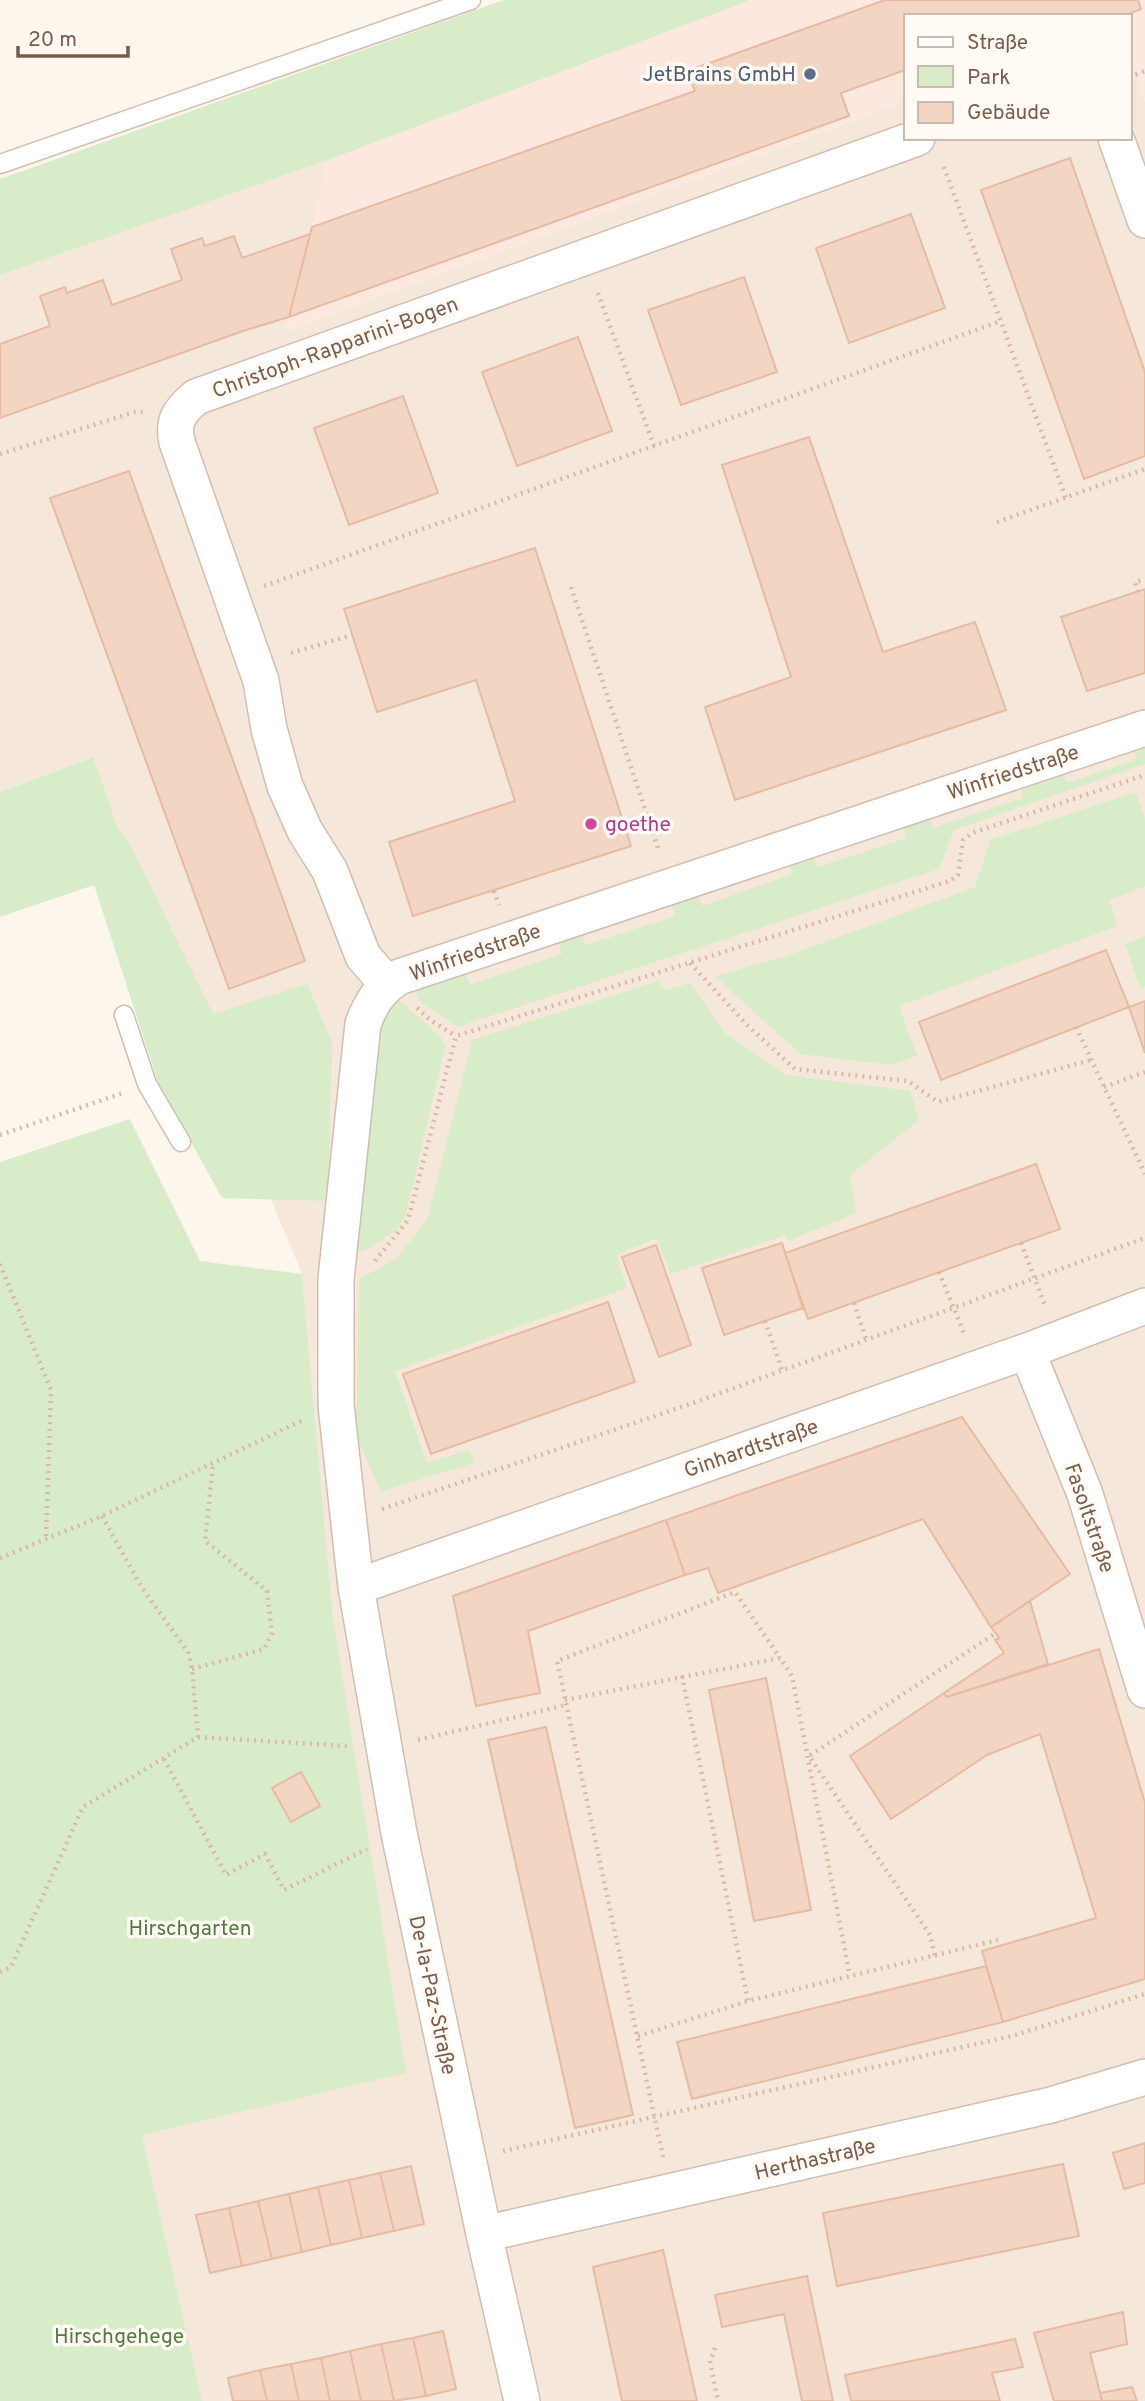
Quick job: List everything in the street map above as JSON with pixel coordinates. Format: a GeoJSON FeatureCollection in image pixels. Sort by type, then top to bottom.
{"type":"FeatureCollection","features":[{"type":"Feature","properties":{"kind":"street","name":"Christoph-Rapparini-Bogen"},"geometry":{"type":"LineString","coordinates":[[180,411],[196,397],[911,140]]}},
{"type":"Feature","properties":{"kind":"street"},"geometry":{"type":"LineString","coordinates":[[1117,140],[1145,220]]}},
{"type":"Feature","properties":{"kind":"street"},"geometry":{"type":"LineString","coordinates":[[180,411],[174,427],[177,442],[261,681],[269,729],[285,786],[305,831],[330,871],[363,956],[387,984]]}},
{"type":"Feature","properties":{"kind":"street","name":"Winfriedstraße"},"geometry":{"type":"LineString","coordinates":[[356,1587],[336,1405],[337,1279],[363,1024],[371,1003],[387,984],[1145,728]]}},
{"type":"Feature","properties":{"kind":"street","name":"Ginhardtstraße"},"geometry":{"type":"LineString","coordinates":[[356,1587],[1027,1351],[1145,1306]]}},
{"type":"Feature","properties":{"kind":"street","name":"Fasoltstraße"},"geometry":{"type":"LineString","coordinates":[[1027,1351],[1085,1494],[1145,1689]]}},
{"type":"Feature","properties":{"kind":"street","name":"De-la-Paz-Straße"},"geometry":{"type":"LineString","coordinates":[[356,1587],[399,1833],[522,2401]]}},
{"type":"Feature","properties":{"kind":"street","name":"Herthastraße"},"geometry":{"type":"LineString","coordinates":[[484,2234],[1051,2105],[1145,2077]]}},
{"type":"Feature","properties":{"kind":"lane"},"geometry":{"type":"LineString","coordinates":[[0,164],[471,0]]}},
{"type":"Feature","properties":{"kind":"lane"},"geometry":{"type":"LineString","coordinates":[[124,1015],[147,1084],[181,1142]]}},
{"type":"Feature","properties":{"kind":"path"},"geometry":{"type":"LineString","coordinates":[[944,167],[1066,498]]}},
{"type":"Feature","properties":{"kind":"path"},"geometry":{"type":"LineString","coordinates":[[598,293],[654,446]]}},
{"type":"Feature","properties":{"kind":"path"},"geometry":{"type":"LineString","coordinates":[[232,597],[1001,320]]}},
{"type":"Feature","properties":{"kind":"path"},"geometry":{"type":"LineString","coordinates":[[0,454],[135,412],[180,411]]}},
{"type":"Feature","properties":{"kind":"path"},"geometry":{"type":"LineString","coordinates":[[997,522],[1145,469]]}},
{"type":"Feature","properties":{"kind":"path"},"geometry":{"type":"LineString","coordinates":[[1138,592],[1135,582],[1145,579]]}},
{"type":"Feature","properties":{"kind":"path"},"geometry":{"type":"LineString","coordinates":[[571,587],[661,856]]}},
{"type":"Feature","properties":{"kind":"path"},"geometry":{"type":"LineString","coordinates":[[291,653],[352,635]]}},
{"type":"Feature","properties":{"kind":"path"},"geometry":{"type":"LineString","coordinates":[[337,1279],[374,1262],[408,1220],[456,1036],[950,881],[958,875],[963,841],[972,833],[1145,776]]}},
{"type":"Feature","properties":{"kind":"path"},"geometry":{"type":"LineString","coordinates":[[494,891],[500,909]]}},
{"type":"Feature","properties":{"kind":"path"},"geometry":{"type":"LineString","coordinates":[[690,963],[746,1024],[795,1069],[908,1081],[939,1102],[1091,1060]]}},
{"type":"Feature","properties":{"kind":"path"},"geometry":{"type":"LineString","coordinates":[[1076,1027],[1145,1174]]}},
{"type":"Feature","properties":{"kind":"path"},"geometry":{"type":"LineString","coordinates":[[1104,1087],[1145,1072]]}},
{"type":"Feature","properties":{"kind":"path"},"geometry":{"type":"LineString","coordinates":[[0,1135],[147,1084]]}},
{"type":"Feature","properties":{"kind":"path"},"geometry":{"type":"LineString","coordinates":[[349,1521],[693,1403],[1145,1238]]}},
{"type":"Feature","properties":{"kind":"path"},"geometry":{"type":"LineString","coordinates":[[0,1264],[51,1390],[46,1539]]}},
{"type":"Feature","properties":{"kind":"path"},"geometry":{"type":"LineString","coordinates":[[939,1272],[953,1308]]}},
{"type":"Feature","properties":{"kind":"path"},"geometry":{"type":"LineString","coordinates":[[854,1303],[866,1339]]}},
{"type":"Feature","properties":{"kind":"path"},"geometry":{"type":"LineString","coordinates":[[765,1321],[783,1370]]}},
{"type":"Feature","properties":{"kind":"path"},"geometry":{"type":"LineString","coordinates":[[0,1558],[102,1516],[336,1405]]}},
{"type":"Feature","properties":{"kind":"path"},"geometry":{"type":"LineString","coordinates":[[192,1669],[264,1649],[272,1633],[267,1591],[205,1541],[213,1463]]}},
{"type":"Feature","properties":{"kind":"path"},"geometry":{"type":"LineString","coordinates":[[102,1516],[142,1588],[188,1652],[198,1737]]}},
{"type":"Feature","properties":{"kind":"path"},"geometry":{"type":"LineString","coordinates":[[670,2192],[557,1661],[735,1592],[792,1676],[850,1976]]}},
{"type":"Feature","properties":{"kind":"path"},"geometry":{"type":"LineString","coordinates":[[809,1756],[996,1633]]}},
{"type":"Feature","properties":{"kind":"path"},"geometry":{"type":"LineString","coordinates":[[0,1972],[11,1967],[83,1807],[198,1737],[385,1748],[682,1676],[780,1658]]}},
{"type":"Feature","properties":{"kind":"path"},"geometry":{"type":"LineString","coordinates":[[682,1676],[748,2001]]}},
{"type":"Feature","properties":{"kind":"path"},"geometry":{"type":"LineString","coordinates":[[809,1756],[930,1935],[935,1955]]}},
{"type":"Feature","properties":{"kind":"path"},"geometry":{"type":"LineString","coordinates":[[164,1759],[226,1875],[265,1854],[284,1890],[399,1833]]}},
{"type":"Feature","properties":{"kind":"path"},"geometry":{"type":"LineString","coordinates":[[638,2036],[748,2001],[998,1940]]}},
{"type":"Feature","properties":{"kind":"path"},"geometry":{"type":"LineString","coordinates":[[468,2159],[1012,2036],[1145,1994]]}},
{"type":"Feature","properties":{"kind":"path"},"geometry":{"type":"LineString","coordinates":[[715,2348],[710,2361],[718,2401]]}},
{"type":"Feature","properties":{"kind":"shaded area"},"geometry":{"type":"Polygon","coordinates":[[[751,0],[1145,0],[1145,101],[1131,53],[1131,14],[904,14],[904,101],[285,331],[328,160],[751,0]]]}},
{"type":"Feature","properties":{"kind":"shaded area"},"geometry":{"type":"Polygon","coordinates":[[[1131,53],[1145,102],[1145,2401],[202,2401],[142,2135],[405,2073],[333,1618],[302,1274],[130,858],[92,757],[0,792],[0,275],[328,160],[286,331],[904,101],[904,140],[1131,140],[1131,53]]]}},
{"type":"Feature","properties":{"kind":"green space"},"geometry":{"type":"Polygon","coordinates":[[[504,0],[751,0],[328,160],[0,275],[0,179],[504,0]]]}},
{"type":"Feature","properties":{"kind":"green space"},"geometry":{"type":"Polygon","coordinates":[[[1145,744],[1145,764],[954,830],[939,869],[457,1027],[418,1000],[415,990],[465,973],[470,985],[562,954],[558,940],[581,933],[586,945],[675,916],[671,903],[697,894],[702,906],[792,874],[788,862],[813,854],[817,867],[907,838],[903,825],[929,817],[933,828],[1023,798],[1020,786],[1063,772],[1067,783],[1137,759],[1133,748],[1145,744]]]}},
{"type":"Feature","properties":{"kind":"green space"},"geometry":{"type":"Polygon","coordinates":[[[93,757],[119,830],[127,838],[213,1014],[307,984],[332,1043],[328,1201],[222,1198],[158,1082],[94,885],[0,917],[0,792],[93,757]]]}},
{"type":"Feature","properties":{"kind":"green space"},"geometry":{"type":"Polygon","coordinates":[[[1135,792],[1145,818],[1145,886],[1109,900],[1118,926],[899,1006],[917,1056],[891,1065],[800,1054],[715,976],[784,957],[975,887],[990,840],[1135,792]]]}},
{"type":"Feature","properties":{"kind":"green space"},"geometry":{"type":"Polygon","coordinates":[[[1145,936],[1145,986],[1140,988],[1125,944],[1145,936]]]}},
{"type":"Feature","properties":{"kind":"green space"},"geometry":{"type":"Polygon","coordinates":[[[658,981],[666,990],[690,983],[724,1032],[786,1075],[910,1091],[919,1120],[850,1175],[856,1213],[788,1241],[786,1235],[670,1274],[657,1238],[617,1255],[627,1288],[395,1371],[427,1463],[469,1450],[474,1463],[381,1491],[356,1437],[359,1279],[396,1259],[427,1220],[472,1040],[658,981]]]}},
{"type":"Feature","properties":{"kind":"green space"},"geometry":{"type":"Polygon","coordinates":[[[399,1000],[441,1037],[445,1048],[405,1218],[396,1231],[358,1252],[379,1027],[399,1000]]]}},
{"type":"Feature","properties":{"kind":"green space","name":"Hirschgarten"},"geometry":{"type":"Polygon","coordinates":[[[130,1119],[200,1261],[302,1274],[333,1618],[406,2073],[142,2135],[202,2401],[0,2401],[0,1162],[130,1119]]]}},
{"type":"Feature","properties":{"kind":"building"},"geometry":{"type":"Polygon","coordinates":[[[885,0],[1138,0],[1141,9],[1129,14],[904,14],[904,70],[841,93],[849,116],[289,317],[312,227],[695,91],[687,71],[885,0]]]}},
{"type":"Feature","properties":{"kind":"building"},"geometry":{"type":"Polygon","coordinates":[[[1070,158],[1145,372],[1145,456],[1084,479],[981,190],[1070,158]]]}},
{"type":"Feature","properties":{"kind":"building"},"geometry":{"type":"Polygon","coordinates":[[[911,214],[945,308],[849,343],[816,248],[911,214]]]}},
{"type":"Feature","properties":{"kind":"building"},"geometry":{"type":"Polygon","coordinates":[[[310,234],[289,317],[0,418],[0,344],[50,326],[40,296],[65,287],[67,293],[103,280],[112,305],[182,280],[171,249],[202,238],[205,246],[234,236],[242,258],[310,234]]]}},
{"type":"Feature","properties":{"kind":"building"},"geometry":{"type":"Polygon","coordinates":[[[744,277],[777,372],[681,405],[648,310],[744,277]]]}},
{"type":"Feature","properties":{"kind":"building"},"geometry":{"type":"Polygon","coordinates":[[[578,337],[612,431],[517,466],[482,372],[578,337]]]}},
{"type":"Feature","properties":{"kind":"building"},"geometry":{"type":"Polygon","coordinates":[[[403,396],[438,493],[349,525],[314,428],[403,396]]]}},
{"type":"Feature","properties":{"kind":"building"},"geometry":{"type":"Polygon","coordinates":[[[809,437],[883,652],[975,622],[1006,710],[735,800],[705,707],[791,677],[722,465],[809,437]]]}},
{"type":"Feature","properties":{"kind":"building"},"geometry":{"type":"Polygon","coordinates":[[[129,471],[305,961],[229,989],[50,498],[129,471]]]}},
{"type":"Feature","properties":{"kind":"building"},"geometry":{"type":"Polygon","coordinates":[[[535,548],[631,846],[413,916],[389,842],[515,801],[476,680],[377,712],[344,609],[535,548]]]}},
{"type":"Feature","properties":{"kind":"building"},"geometry":{"type":"Polygon","coordinates":[[[1145,589],[1145,673],[1087,691],[1061,617],[1145,589]]]}},
{"type":"Feature","properties":{"kind":"building"},"geometry":{"type":"Polygon","coordinates":[[[1106,950],[1129,1007],[941,1080],[919,1022],[1106,950]]]}},
{"type":"Feature","properties":{"kind":"building"},"geometry":{"type":"Polygon","coordinates":[[[1145,1001],[1145,1053],[1129,1007],[1145,1001]]]}},
{"type":"Feature","properties":{"kind":"building"},"geometry":{"type":"Polygon","coordinates":[[[1036,1164],[1060,1229],[808,1319],[785,1253],[1036,1164]]]}},
{"type":"Feature","properties":{"kind":"building"},"geometry":{"type":"Polygon","coordinates":[[[782,1243],[803,1308],[724,1335],[702,1268],[782,1243]]]}},
{"type":"Feature","properties":{"kind":"building"},"geometry":{"type":"Polygon","coordinates":[[[656,1245],[691,1345],[659,1357],[622,1257],[656,1245]]]}},
{"type":"Feature","properties":{"kind":"building"},"geometry":{"type":"Polygon","coordinates":[[[608,1302],[635,1382],[431,1454],[403,1374],[608,1302]]]}},
{"type":"Feature","properties":{"kind":"building"},"geometry":{"type":"Polygon","coordinates":[[[962,1417],[1070,1574],[991,1627],[923,1519],[718,1593],[708,1568],[685,1575],[666,1520],[962,1417]]]}},
{"type":"Feature","properties":{"kind":"building"},"geometry":{"type":"Polygon","coordinates":[[[666,1520],[685,1575],[528,1631],[540,1693],[476,1706],[453,1596],[666,1520]]]}},
{"type":"Feature","properties":{"kind":"building"},"geometry":{"type":"Polygon","coordinates":[[[1030,1601],[1048,1664],[947,1697],[944,1693],[1004,1653],[995,1640],[999,1638],[991,1627],[1030,1601]]]}},
{"type":"Feature","properties":{"kind":"building"},"geometry":{"type":"Polygon","coordinates":[[[1099,1649],[1145,1803],[1145,1979],[1003,2022],[982,1951],[1096,1918],[1040,1734],[987,1755],[891,1819],[850,1756],[944,1693],[947,1697],[1099,1649]]]}},
{"type":"Feature","properties":{"kind":"building"},"geometry":{"type":"Polygon","coordinates":[[[766,1678],[811,1910],[754,1921],[709,1690],[766,1678]]]}},
{"type":"Feature","properties":{"kind":"building"},"geometry":{"type":"Polygon","coordinates":[[[546,1727],[633,2115],[575,2128],[488,1740],[546,1727]]]}},
{"type":"Feature","properties":{"kind":"building"},"geometry":{"type":"Polygon","coordinates":[[[301,1772],[320,1806],[291,1822],[272,1788],[301,1772]]]}},
{"type":"Feature","properties":{"kind":"building"},"geometry":{"type":"Polygon","coordinates":[[[986,1966],[1003,2022],[692,2099],[677,2042],[986,1966]]]}},
{"type":"Feature","properties":{"kind":"building"},"geometry":{"type":"Polygon","coordinates":[[[1145,2143],[1145,2183],[1124,2189],[1113,2153],[1145,2143]]]}},
{"type":"Feature","properties":{"kind":"building"},"geometry":{"type":"Polygon","coordinates":[[[1063,2164],[1079,2236],[837,2286],[823,2213],[1063,2164]]]}},
{"type":"Feature","properties":{"kind":"building"},"geometry":{"type":"Polygon","coordinates":[[[411,2166],[424,2224],[394,2231],[380,2173],[411,2166]]]}},
{"type":"Feature","properties":{"kind":"building"},"geometry":{"type":"Polygon","coordinates":[[[380,2173],[394,2231],[362,2238],[349,2180],[380,2173]]]}},
{"type":"Feature","properties":{"kind":"building"},"geometry":{"type":"Polygon","coordinates":[[[349,2180],[362,2238],[331,2245],[318,2187],[349,2180]]]}},
{"type":"Feature","properties":{"kind":"building"},"geometry":{"type":"Polygon","coordinates":[[[318,2187],[331,2245],[302,2252],[289,2194],[318,2187]]]}},
{"type":"Feature","properties":{"kind":"building"},"geometry":{"type":"Polygon","coordinates":[[[289,2194],[302,2252],[272,2259],[258,2201],[289,2194]]]}},
{"type":"Feature","properties":{"kind":"building"},"geometry":{"type":"Polygon","coordinates":[[[258,2201],[272,2259],[242,2266],[229,2208],[258,2201]]]}},
{"type":"Feature","properties":{"kind":"building"},"geometry":{"type":"Polygon","coordinates":[[[229,2208],[242,2266],[210,2273],[196,2215],[229,2208]]]}},
{"type":"Feature","properties":{"kind":"building"},"geometry":{"type":"Polygon","coordinates":[[[663,2250],[697,2401],[622,2401],[593,2267],[663,2250]]]}},
{"type":"Feature","properties":{"kind":"building"},"geometry":{"type":"Polygon","coordinates":[[[807,2276],[833,2401],[802,2401],[784,2314],[722,2327],[715,2295],[807,2276]]]}},
{"type":"Feature","properties":{"kind":"building"},"geometry":{"type":"Polygon","coordinates":[[[1123,2312],[1127,2344],[1090,2353],[1102,2401],[1054,2401],[1034,2333],[1123,2312]]]}},
{"type":"Feature","properties":{"kind":"building"},"geometry":{"type":"Polygon","coordinates":[[[443,2331],[456,2389],[426,2396],[413,2338],[443,2331]]]}},
{"type":"Feature","properties":{"kind":"building"},"geometry":{"type":"Polygon","coordinates":[[[413,2338],[426,2396],[394,2401],[381,2344],[413,2338]]]}},
{"type":"Feature","properties":{"kind":"building"},"geometry":{"type":"Polygon","coordinates":[[[1015,2339],[1023,2367],[992,2373],[1000,2401],[851,2401],[845,2375],[1015,2339]]]}},
{"type":"Feature","properties":{"kind":"building"},"geometry":{"type":"Polygon","coordinates":[[[381,2344],[394,2401],[361,2401],[350,2351],[381,2344]]]}},
{"type":"Feature","properties":{"kind":"building"},"geometry":{"type":"Polygon","coordinates":[[[350,2351],[361,2401],[330,2401],[321,2358],[350,2351]]]}},
{"type":"Feature","properties":{"kind":"building"},"geometry":{"type":"Polygon","coordinates":[[[321,2358],[330,2401],[299,2401],[291,2364],[321,2358]]]}},
{"type":"Feature","properties":{"kind":"building"},"geometry":{"type":"Polygon","coordinates":[[[291,2364],[299,2401],[267,2401],[260,2370],[291,2364]]]}},
{"type":"Feature","properties":{"kind":"building"},"geometry":{"type":"Polygon","coordinates":[[[260,2370],[267,2401],[233,2401],[228,2378],[260,2370]]]}},
{"type":"Feature","properties":{"kind":"building"},"geometry":{"type":"Polygon","coordinates":[[[1132,2387],[1137,2401],[1102,2401],[1100,2393],[1132,2387]]]}},
{"type":"Feature","properties":{"kind":"place","name":"JetBrains GmbH"},"geometry":{"type":"Point","coordinates":[810,74]}},
{"type":"Feature","properties":{"kind":"place","name":"goethe"},"geometry":{"type":"Point","coordinates":[591,824]}},
{"type":"Feature","properties":{"kind":"park label","name":"Hirschgehege"},"geometry":{"type":"Point","coordinates":[119,2336]}}]}
